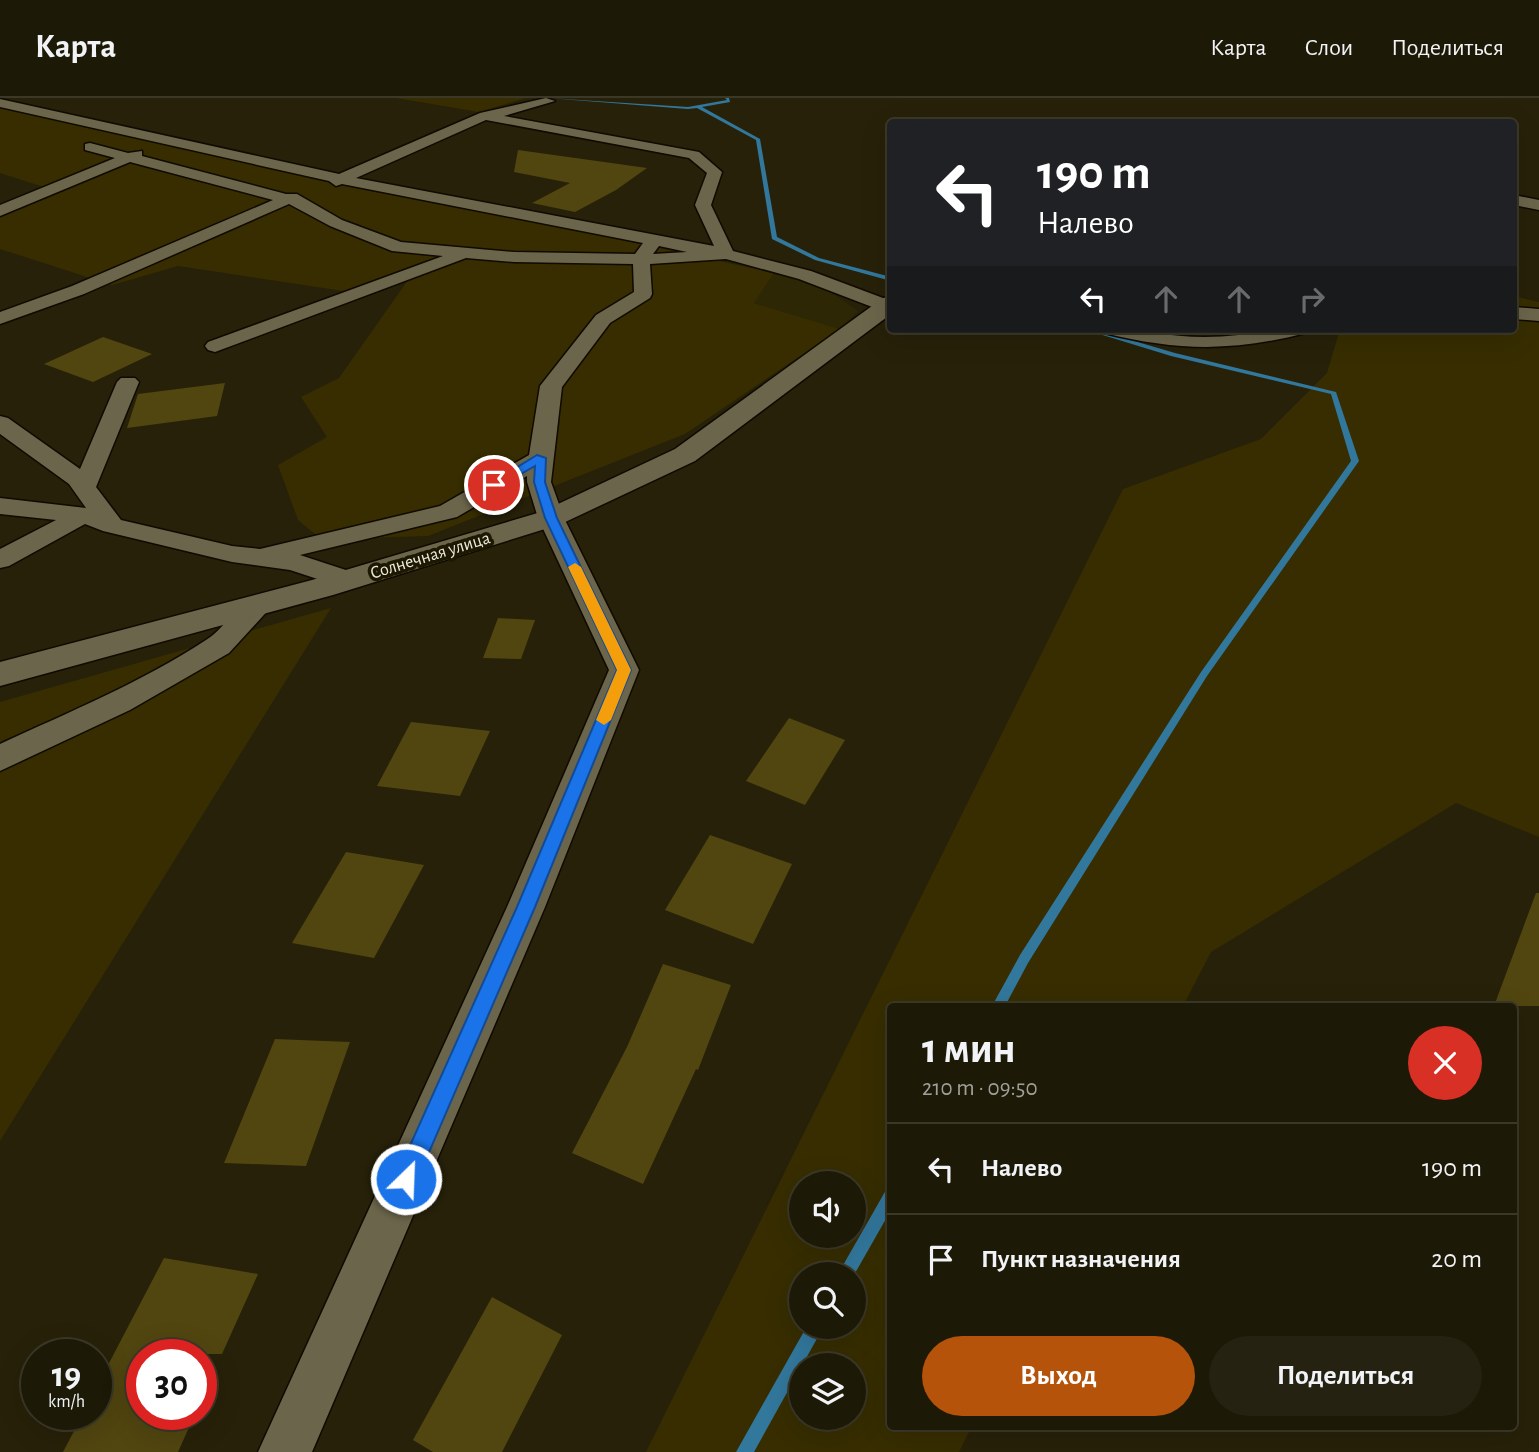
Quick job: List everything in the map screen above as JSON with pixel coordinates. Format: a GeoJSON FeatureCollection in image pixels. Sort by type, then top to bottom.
{"type":"FeatureCollection","features":[{"type":"Feature","properties":{"kind":"street"},"geometry":{"type":"LineString","coordinates":[[0,318],[78,290],[485,116],[549,101]]}},
{"type":"Feature","properties":{"kind":"street"},"geometry":{"type":"LineString","coordinates":[[0,103],[341,179],[550,222],[726,254],[805,275],[887,304]]}},
{"type":"Feature","properties":{"kind":"street"},"geometry":{"type":"LineString","coordinates":[[485,116],[694,156],[715,172],[703,205],[726,254]]}},
{"type":"Feature","properties":{"kind":"street"},"geometry":{"type":"LineString","coordinates":[[0,211],[168,141]]}},
{"type":"Feature","properties":{"kind":"street"},"geometry":{"type":"LineString","coordinates":[[79,144],[303,203],[336,223],[398,247],[514,257],[641,258],[726,254]]}},
{"type":"Feature","properties":{"kind":"street"},"geometry":{"type":"LineString","coordinates":[[1517,201],[1539,205]]}},
{"type":"Feature","properties":{"kind":"street"},"geometry":{"type":"LineString","coordinates":[[215,346],[550,222]]}},
{"type":"Feature","properties":{"kind":"street"},"geometry":{"type":"LineString","coordinates":[[285,1452],[526,907],[624,670],[551,518],[539,482],[551,386],[603,319],[643,293],[641,258],[655,239]]}},
{"type":"Feature","properties":{"kind":"street","name":"Солнечная улица"},"geometry":{"type":"LineString","coordinates":[[0,674],[348,580],[551,518],[685,455],[887,306]]}},
{"type":"Feature","properties":{"kind":"street"},"geometry":{"type":"LineString","coordinates":[[1517,313],[1539,315]]}},
{"type":"Feature","properties":{"kind":"street"},"geometry":{"type":"LineString","coordinates":[[1136,333],[1209,345],[1285,333]]}},
{"type":"Feature","properties":{"kind":"street"},"geometry":{"type":"LineString","coordinates":[[84,486],[128,382]]}},
{"type":"Feature","properties":{"kind":"street"},"geometry":{"type":"LineString","coordinates":[[0,424],[78,479],[112,526]]}},
{"type":"Feature","properties":{"kind":"street"},"geometry":{"type":"LineString","coordinates":[[257,557],[448,512],[541,458]]}},
{"type":"Feature","properties":{"kind":"street"},"geometry":{"type":"LineString","coordinates":[[0,506],[84,515],[112,526],[232,554],[294,562],[348,580]]}},
{"type":"Feature","properties":{"kind":"street"},"geometry":{"type":"LineString","coordinates":[[0,559],[84,515]]}},
{"type":"Feature","properties":{"kind":"street"},"geometry":{"type":"LineString","coordinates":[[0,758],[119,702],[219,646],[259,605]]}},
{"type":"Feature","properties":{"kind":"shaded area"},"geometry":{"type":"Polygon","coordinates":[[[396,98],[526,98],[479,112],[396,98]]]}},
{"type":"Feature","properties":{"kind":"shaded area"},"geometry":{"type":"Polygon","coordinates":[[[0,104],[774,273],[754,303],[840,329],[685,434],[428,536],[321,539],[298,520],[278,465],[327,437],[301,397],[339,378],[408,280],[343,291],[178,266],[112,285],[0,249],[0,210],[50,189],[0,173],[0,104]]]}},
{"type":"Feature","properties":{"kind":"shaded area"},"geometry":{"type":"Polygon","coordinates":[[[774,273],[809,277],[858,311],[840,329],[754,303],[774,273]]]}},
{"type":"Feature","properties":{"kind":"shaded area"},"geometry":{"type":"Polygon","coordinates":[[[1517,297],[1539,302],[1539,837],[1456,803],[1211,952],[1185,1003],[887,1003],[887,1430],[970,1430],[959,1452],[646,1452],[1123,489],[1261,439],[1327,373],[1339,333],[1517,333],[1517,297]]]}},
{"type":"Feature","properties":{"kind":"shaded area"},"geometry":{"type":"Polygon","coordinates":[[[331,608],[0,1141],[0,702],[331,608]]]}},
{"type":"Feature","properties":{"kind":"building"},"geometry":{"type":"Polygon","coordinates":[[[518,150],[647,168],[616,190],[575,212],[532,203],[570,183],[514,172],[518,150]]]}},
{"type":"Feature","properties":{"kind":"building"},"geometry":{"type":"Polygon","coordinates":[[[103,337],[152,354],[93,382],[44,364],[103,337]]]}},
{"type":"Feature","properties":{"kind":"building"},"geometry":{"type":"Polygon","coordinates":[[[225,383],[217,416],[127,428],[138,394],[225,383]]]}},
{"type":"Feature","properties":{"kind":"building"},"geometry":{"type":"Polygon","coordinates":[[[498,618],[535,620],[521,659],[483,658],[498,618]]]}},
{"type":"Feature","properties":{"kind":"building"},"geometry":{"type":"Polygon","coordinates":[[[789,718],[845,740],[805,805],[746,781],[789,718]]]}},
{"type":"Feature","properties":{"kind":"building"},"geometry":{"type":"Polygon","coordinates":[[[411,722],[490,731],[460,796],[377,786],[411,722]]]}},
{"type":"Feature","properties":{"kind":"building"},"geometry":{"type":"Polygon","coordinates":[[[710,835],[792,864],[753,944],[665,910],[710,835]]]}},
{"type":"Feature","properties":{"kind":"building"},"geometry":{"type":"Polygon","coordinates":[[[346,852],[424,865],[374,958],[292,943],[346,852]]]}},
{"type":"Feature","properties":{"kind":"building"},"geometry":{"type":"Polygon","coordinates":[[[1536,893],[1539,893],[1539,1006],[1495,1003],[1536,893]]]}},
{"type":"Feature","properties":{"kind":"building"},"geometry":{"type":"Polygon","coordinates":[[[663,964],[731,985],[698,1070],[696,1069],[643,1184],[572,1153],[627,1047],[663,964]]]}},
{"type":"Feature","properties":{"kind":"building"},"geometry":{"type":"Polygon","coordinates":[[[275,1039],[350,1042],[306,1166],[224,1163],[275,1039]]]}},
{"type":"Feature","properties":{"kind":"building"},"geometry":{"type":"Polygon","coordinates":[[[164,1258],[258,1274],[222,1354],[217,1354],[217,1339],[126,1339],[126,1430],[188,1430],[178,1452],[63,1452],[75,1430],[112,1430],[112,1357],[164,1258]]]}},
{"type":"Feature","properties":{"kind":"building"},"geometry":{"type":"Polygon","coordinates":[[[492,1297],[562,1335],[502,1452],[433,1452],[413,1440],[492,1297]]]}},
{"type":"Feature","properties":{"kind":"waterway"},"geometry":{"type":"LineString","coordinates":[[550,98],[688,108],[698,106]]}},
{"type":"Feature","properties":{"kind":"waterway"},"geometry":{"type":"LineString","coordinates":[[698,106],[729,101],[727,98]]}},
{"type":"Feature","properties":{"kind":"waterway"},"geometry":{"type":"LineString","coordinates":[[698,106],[758,139],[774,238],[817,259],[887,278]]}},
{"type":"Feature","properties":{"kind":"waterway"},"geometry":{"type":"LineString","coordinates":[[1000,1003],[1024,959],[1204,674],[1355,461],[1334,393],[1173,355],[1099,333]]}},
{"type":"Feature","properties":{"kind":"waterway"},"geometry":{"type":"LineString","coordinates":[[853,1262],[887,1202]]}},
{"type":"Feature","properties":{"kind":"waterway"},"geometry":{"type":"LineString","coordinates":[[745,1452],[809,1339]]}},
{"type":"Feature","properties":{"kind":"slow traffic"},"geometry":{"type":"LineString","coordinates":[[575,567],[624,670],[604,720]]}},
{"type":"Feature","properties":{"kind":"route"},"geometry":{"type":"LineString","coordinates":[[406,1179],[526,907],[624,670],[551,518],[539,482],[541,458],[494,485]]}}]}
